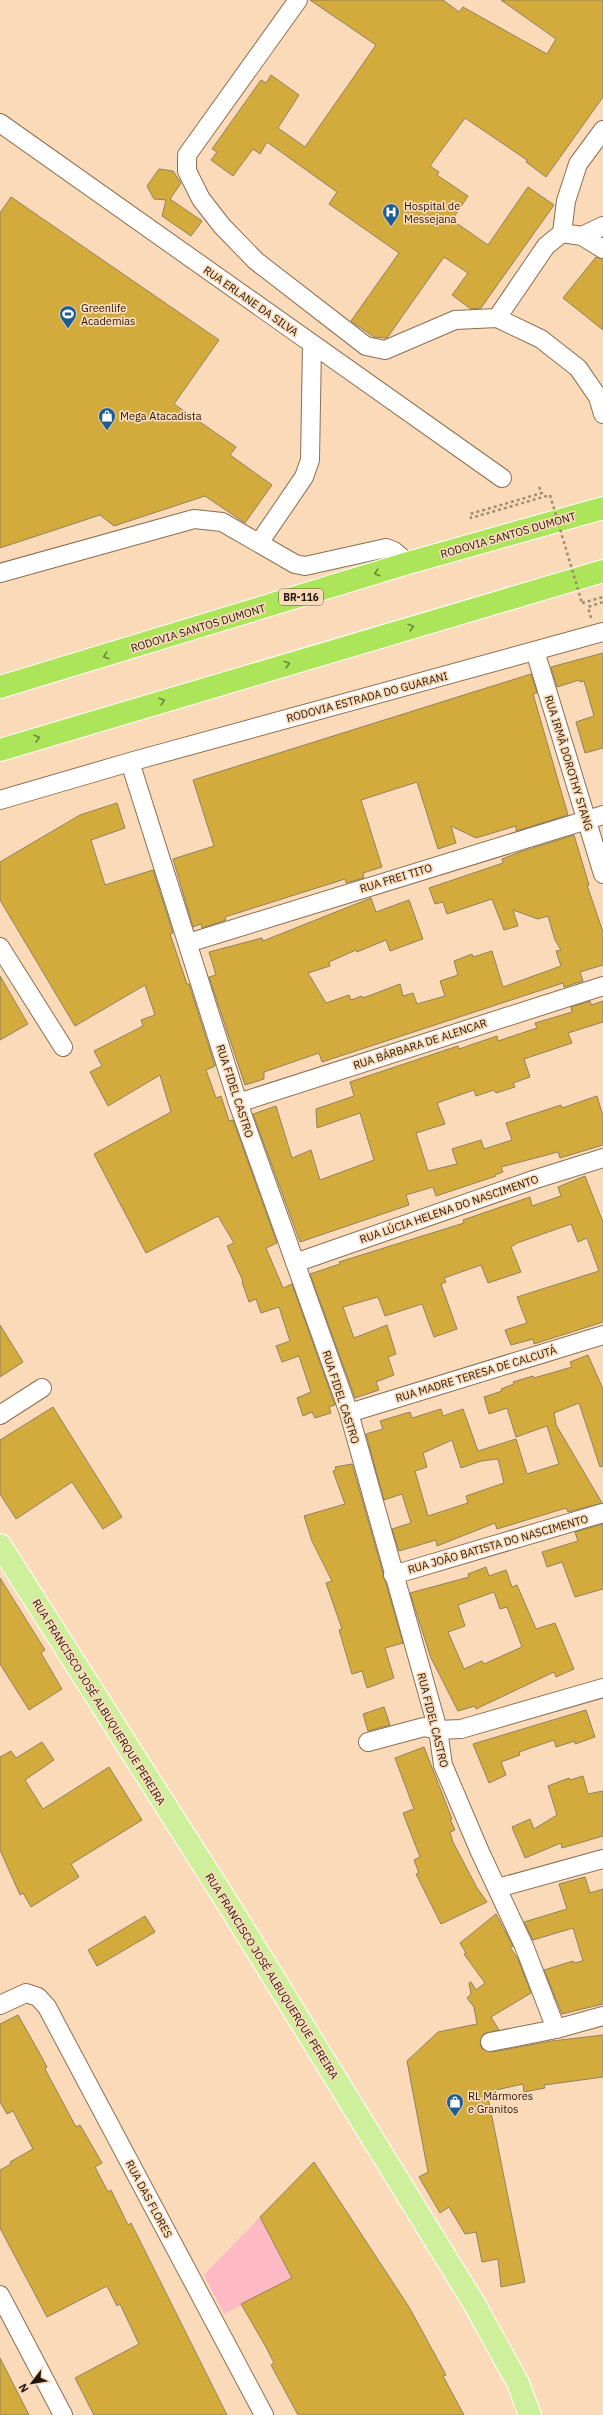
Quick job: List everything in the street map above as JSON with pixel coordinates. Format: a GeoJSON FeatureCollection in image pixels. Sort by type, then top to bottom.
{"type":"FeatureCollection","features":[{"type":"Feature","properties":{"kind":"highway","name":"RODOVIA SANTOS DUMONT"},"geometry":{"type":"LineString","coordinates":[[0,687],[408,563],[603,508]]}},
{"type":"Feature","properties":{"kind":"highway"},"geometry":{"type":"LineString","coordinates":[[0,750],[603,571]]}},
{"type":"Feature","properties":{"kind":"main road","name":"RUA FRANCISCO JOSÉ ALBUQUERQUE PEREIRA"},"geometry":{"type":"LineString","coordinates":[[0,1545],[236,1917],[475,2305],[518,2383],[530,2415]]}},
{"type":"Feature","properties":{"kind":"street"},"geometry":{"type":"LineString","coordinates":[[298,0],[187,155],[187,171],[201,199],[222,226],[256,261],[366,346],[386,350],[455,320],[497,318],[547,344],[578,368],[600,394],[603,414]]}},
{"type":"Feature","properties":{"kind":"street","name":"RUA ERLANE DA SILVA"},"geometry":{"type":"LineString","coordinates":[[0,123],[502,478]]}},
{"type":"Feature","properties":{"kind":"street"},"geometry":{"type":"LineString","coordinates":[[497,318],[546,246],[562,233],[566,201],[578,164],[603,130]]}},
{"type":"Feature","properties":{"kind":"street"},"geometry":{"type":"LineString","coordinates":[[582,236],[603,226]]}},
{"type":"Feature","properties":{"kind":"street"},"geometry":{"type":"LineString","coordinates":[[562,233],[582,236],[603,249]]}},
{"type":"Feature","properties":{"kind":"street"},"geometry":{"type":"LineString","coordinates":[[259,543],[304,477],[310,460],[312,345]]}},
{"type":"Feature","properties":{"kind":"street"},"geometry":{"type":"LineString","coordinates":[[0,573],[194,519],[222,522],[295,564],[305,566],[386,548],[394,551],[408,563]]}},
{"type":"Feature","properties":{"kind":"street","name":"RODOVIA ESTRADA DO GUARANI"},"geometry":{"type":"LineString","coordinates":[[0,800],[130,762],[603,632]]}},
{"type":"Feature","properties":{"kind":"street","name":"RUA IRMÃ DOROTHY STANG"},"geometry":{"type":"LineString","coordinates":[[535,651],[595,817],[603,874]]}},
{"type":"Feature","properties":{"kind":"street","name":"RUA FIDEL CASTRO"},"geometry":{"type":"LineString","coordinates":[[130,762],[238,1103],[349,1413],[393,1575],[438,1730],[443,1765],[480,1852],[524,1946],[556,2029]]}},
{"type":"Feature","properties":{"kind":"street","name":"RUA FREI TITO"},"geometry":{"type":"LineString","coordinates":[[188,943],[595,817]]}},
{"type":"Feature","properties":{"kind":"street"},"geometry":{"type":"LineString","coordinates":[[0,947],[63,1048]]}},
{"type":"Feature","properties":{"kind":"street","name":"RUA BÁRBARA DE ALENCAR"},"geometry":{"type":"LineString","coordinates":[[238,1103],[603,986]]}},
{"type":"Feature","properties":{"kind":"street","name":"RUA LÚCIA HELENA DO NASCIMENTO"},"geometry":{"type":"LineString","coordinates":[[295,1263],[536,1179],[603,1158]]}},
{"type":"Feature","properties":{"kind":"street","name":"RUA MADRE TERESA DE CALCUTÁ"},"geometry":{"type":"LineString","coordinates":[[349,1413],[603,1335]]}},
{"type":"Feature","properties":{"kind":"street"},"geometry":{"type":"LineString","coordinates":[[0,1414],[42,1388]]}},
{"type":"Feature","properties":{"kind":"street","name":"RUA JOÃO BATISTA DO NASCIMENTO"},"geometry":{"type":"LineString","coordinates":[[393,1575],[603,1513]]}},
{"type":"Feature","properties":{"kind":"street"},"geometry":{"type":"LineString","coordinates":[[368,1742],[424,1727],[438,1730],[461,1729],[603,1688]]}},
{"type":"Feature","properties":{"kind":"street"},"geometry":{"type":"LineString","coordinates":[[498,1888],[603,1859]]}},
{"type":"Feature","properties":{"kind":"street","name":"RUA DAS FLORES"},"geometry":{"type":"LineString","coordinates":[[0,2005],[26,1992],[38,1997],[50,2011],[264,2415]]}},
{"type":"Feature","properties":{"kind":"street"},"geometry":{"type":"LineString","coordinates":[[490,2042],[556,2029],[603,2016]]}},
{"type":"Feature","properties":{"kind":"street"},"geometry":{"type":"LineString","coordinates":[[0,2294],[63,2415]]}},
{"type":"Feature","properties":{"kind":"path"},"geometry":{"type":"LineString","coordinates":[[539,487],[542,493],[470,514],[470,518],[550,496],[582,603],[603,597]]}},
{"type":"Feature","properties":{"kind":"shaded area"},"geometry":{"type":"Polygon","coordinates":[[[260,2217],[292,2278],[224,2314],[204,2275],[260,2217]]]}},
{"type":"Feature","properties":{"kind":"building"},"geometry":{"type":"Polygon","coordinates":[[[310,0],[443,0],[459,12],[463,7],[547,54],[556,39],[501,0],[603,0],[603,97],[546,177],[526,162],[527,160],[465,118],[430,166],[439,172],[437,175],[468,196],[452,220],[488,245],[528,187],[554,205],[481,308],[471,309],[452,295],[468,273],[444,257],[387,338],[374,337],[351,321],[399,253],[329,204],[337,192],[267,142],[260,154],[253,149],[233,176],[211,160],[217,152],[212,149],[261,80],[266,83],[271,75],[299,95],[278,128],[305,147],[376,45],[310,0]]]}},
{"type":"Feature","properties":{"kind":"building"},"geometry":{"type":"Polygon","coordinates":[[[159,169],[173,171],[181,183],[170,199],[202,221],[191,236],[162,216],[166,200],[154,199],[147,186],[159,169]]]}},
{"type":"Feature","properties":{"kind":"building","name":"Mega Atacadista"},"geometry":{"type":"Polygon","coordinates":[[[11,197],[219,340],[174,404],[236,447],[230,455],[272,485],[245,523],[205,496],[114,526],[100,515],[0,548],[0,213],[11,197]]]}},
{"type":"Feature","properties":{"kind":"building"},"geometry":{"type":"Polygon","coordinates":[[[596,257],[603,259],[603,330],[563,298],[596,257]]]}},
{"type":"Feature","properties":{"kind":"building"},"geometry":{"type":"Polygon","coordinates":[[[603,653],[603,748],[585,753],[576,722],[594,716],[584,681],[580,682],[579,680],[557,687],[551,667],[603,653]]]}},
{"type":"Feature","properties":{"kind":"building"},"geometry":{"type":"Polygon","coordinates":[[[531,674],[537,693],[533,694],[568,815],[516,831],[516,826],[476,838],[451,826],[456,843],[438,849],[417,782],[361,800],[382,867],[363,873],[364,878],[346,883],[345,879],[225,917],[226,920],[202,928],[201,924],[193,927],[173,859],[214,846],[193,780],[531,674]]]}},
{"type":"Feature","properties":{"kind":"building"},"geometry":{"type":"Polygon","coordinates":[[[117,803],[125,828],[91,840],[105,885],[153,870],[173,933],[170,934],[187,984],[189,984],[215,1066],[206,1070],[216,1098],[221,1096],[229,1121],[233,1120],[277,1243],[266,1248],[283,1288],[292,1284],[335,1405],[329,1407],[331,1413],[315,1418],[312,1412],[303,1416],[297,1398],[311,1392],[299,1356],[282,1362],[276,1346],[290,1341],[279,1307],[261,1313],[256,1299],[249,1302],[242,1282],[243,1281],[227,1246],[234,1243],[218,1216],[146,1253],[94,1154],[171,1112],[160,1075],[108,1106],[90,1072],[102,1066],[94,1051],[143,1026],[141,1020],[155,1015],[145,985],[75,1026],[0,900],[0,862],[80,815],[117,803]]]}},
{"type":"Feature","properties":{"kind":"building"},"geometry":{"type":"Polygon","coordinates":[[[574,835],[589,885],[587,885],[603,932],[603,965],[580,972],[583,981],[564,987],[563,983],[322,1062],[319,1053],[264,1072],[264,1079],[245,1085],[209,977],[216,975],[209,952],[262,938],[263,941],[371,898],[376,912],[409,900],[423,939],[390,951],[386,940],[357,952],[356,950],[329,962],[330,966],[308,973],[326,1003],[349,995],[351,1000],[362,996],[363,998],[400,984],[403,996],[413,993],[417,1004],[445,996],[440,981],[458,975],[454,961],[472,954],[473,957],[492,951],[503,987],[561,966],[556,951],[561,950],[555,940],[548,916],[538,919],[513,910],[518,926],[504,930],[492,899],[447,914],[443,902],[435,904],[429,888],[503,863],[502,859],[520,852],[574,835]]]}},
{"type":"Feature","properties":{"kind":"building"},"geometry":{"type":"Polygon","coordinates":[[[0,976],[28,1024],[0,1040],[0,976]]]}},
{"type":"Feature","properties":{"kind":"building"},"geometry":{"type":"Polygon","coordinates":[[[590,1001],[591,1005],[603,1001],[603,1022],[568,1033],[572,1043],[524,1059],[530,1077],[513,1083],[515,1087],[496,1093],[494,1090],[476,1096],[474,1090],[437,1103],[445,1124],[416,1133],[428,1171],[457,1164],[452,1149],[481,1140],[484,1149],[512,1140],[506,1123],[561,1105],[562,1108],[597,1096],[603,1116],[603,1145],[560,1158],[558,1152],[501,1167],[503,1172],[495,1175],[496,1176],[436,1196],[433,1187],[406,1195],[409,1205],[300,1242],[253,1114],[276,1106],[292,1158],[311,1150],[320,1180],[374,1160],[360,1113],[317,1128],[316,1109],[354,1096],[350,1082],[458,1046],[459,1049],[497,1036],[498,1041],[537,1028],[535,1023],[572,1012],[571,1007],[590,1001]]]}},
{"type":"Feature","properties":{"kind":"building"},"geometry":{"type":"Polygon","coordinates":[[[585,1176],[603,1222],[603,1322],[534,1344],[533,1339],[511,1345],[505,1330],[527,1323],[517,1297],[599,1271],[587,1238],[578,1242],[571,1224],[517,1243],[511,1247],[521,1272],[488,1283],[481,1265],[444,1278],[446,1282],[441,1284],[457,1329],[434,1337],[422,1304],[385,1316],[378,1297],[343,1307],[354,1338],[387,1325],[396,1354],[388,1357],[394,1375],[376,1382],[379,1390],[355,1398],[310,1274],[340,1264],[339,1262],[464,1223],[463,1220],[530,1197],[532,1206],[561,1196],[558,1187],[585,1176]]]}},
{"type":"Feature","properties":{"kind":"building"},"geometry":{"type":"Polygon","coordinates":[[[0,1325],[23,1362],[0,1377],[0,1325]]]}},
{"type":"Feature","properties":{"kind":"building"},"geometry":{"type":"Polygon","coordinates":[[[588,1355],[603,1389],[603,1466],[600,1467],[579,1403],[554,1413],[555,1423],[602,1503],[568,1512],[566,1508],[497,1529],[495,1523],[437,1546],[436,1540],[399,1551],[392,1529],[411,1523],[402,1494],[384,1500],[366,1434],[383,1429],[380,1421],[410,1412],[412,1418],[441,1409],[443,1416],[463,1409],[478,1451],[516,1439],[527,1474],[559,1464],[547,1426],[516,1437],[507,1408],[489,1414],[484,1397],[502,1391],[501,1389],[514,1384],[513,1382],[533,1376],[534,1378],[572,1367],[570,1362],[588,1355]],[[452,1440],[423,1453],[427,1467],[415,1471],[428,1516],[468,1503],[466,1496],[504,1483],[498,1459],[481,1461],[461,1468],[452,1440]]]}},
{"type":"Feature","properties":{"kind":"building"},"geometry":{"type":"Polygon","coordinates":[[[53,1407],[122,1517],[103,1529],[72,1482],[16,1519],[0,1494],[0,1440],[53,1407]]]}},
{"type":"Feature","properties":{"kind":"building"},"geometry":{"type":"Polygon","coordinates":[[[352,1464],[403,1643],[385,1648],[394,1678],[367,1688],[362,1671],[352,1674],[339,1630],[342,1629],[326,1583],[332,1581],[312,1541],[304,1516],[345,1504],[333,1471],[336,1470],[335,1467],[352,1464]]]}},
{"type":"Feature","properties":{"kind":"building"},"geometry":{"type":"Polygon","coordinates":[[[603,1524],[603,1589],[575,1597],[562,1562],[547,1567],[542,1552],[578,1541],[575,1532],[603,1524]]]}},
{"type":"Feature","properties":{"kind":"building"},"geometry":{"type":"Polygon","coordinates":[[[486,1567],[489,1576],[506,1570],[512,1587],[517,1585],[536,1629],[555,1623],[574,1669],[556,1677],[554,1672],[476,1709],[475,1706],[458,1711],[431,1658],[410,1593],[469,1577],[468,1574],[486,1567]],[[494,1592],[458,1605],[465,1626],[448,1632],[464,1669],[482,1661],[484,1664],[522,1647],[507,1607],[500,1609],[494,1592]]]}},
{"type":"Feature","properties":{"kind":"building"},"geometry":{"type":"Polygon","coordinates":[[[0,1578],[45,1650],[41,1653],[62,1689],[29,1710],[0,1664],[0,1578]]]}},
{"type":"Feature","properties":{"kind":"building"},"geometry":{"type":"Polygon","coordinates":[[[384,1707],[390,1725],[368,1731],[363,1714],[384,1707]]]}},
{"type":"Feature","properties":{"kind":"building"},"geometry":{"type":"Polygon","coordinates":[[[586,1710],[595,1737],[575,1744],[575,1741],[556,1747],[554,1740],[519,1752],[520,1755],[501,1762],[506,1775],[489,1783],[473,1744],[586,1710]]]}},
{"type":"Feature","properties":{"kind":"building"},"geometry":{"type":"Polygon","coordinates":[[[42,1742],[54,1760],[25,1780],[43,1809],[109,1767],[142,1820],[71,1864],[79,1877],[31,1907],[23,1893],[20,1895],[0,1850],[0,1757],[11,1751],[16,1758],[42,1742]]]}},
{"type":"Feature","properties":{"kind":"building"},"geometry":{"type":"Polygon","coordinates":[[[424,1747],[452,1819],[450,1819],[455,1830],[450,1832],[453,1842],[477,1888],[487,1902],[441,1924],[416,1874],[419,1873],[414,1860],[420,1857],[403,1813],[414,1809],[395,1758],[424,1747]]]}},
{"type":"Feature","properties":{"kind":"building"},"geometry":{"type":"Polygon","coordinates":[[[583,1776],[588,1794],[603,1791],[603,1836],[562,1848],[561,1843],[525,1858],[512,1827],[530,1819],[534,1829],[557,1815],[548,1786],[569,1778],[570,1780],[583,1776]]]}},
{"type":"Feature","properties":{"kind":"building"},"geometry":{"type":"Polygon","coordinates":[[[585,1877],[590,1893],[603,1889],[603,2004],[562,2014],[544,1970],[573,1961],[574,1963],[583,1961],[573,1928],[533,1940],[524,1922],[567,1909],[559,1884],[585,1877]]]}},
{"type":"Feature","properties":{"kind":"building","name":"RL Mármores e Granitos"},"geometry":{"type":"Polygon","coordinates":[[[496,1914],[513,1946],[510,1947],[518,1959],[531,1993],[491,2017],[499,2030],[483,2034],[480,2044],[482,2049],[492,2052],[552,2041],[603,2035],[603,2077],[544,2085],[545,2088],[524,2092],[523,2084],[487,2092],[525,2282],[501,2287],[498,2259],[482,2262],[476,2232],[465,2234],[449,2207],[440,2213],[419,2177],[428,2172],[407,2061],[438,2032],[477,2024],[474,2007],[467,1998],[471,1994],[469,1983],[471,1982],[476,1990],[485,1983],[464,1954],[466,1953],[460,1943],[496,1914]]]}},
{"type":"Feature","properties":{"kind":"building"},"geometry":{"type":"Polygon","coordinates":[[[145,1916],[155,1932],[97,1966],[88,1950],[145,1916]]]}},
{"type":"Feature","properties":{"kind":"building"},"geometry":{"type":"Polygon","coordinates":[[[18,2015],[47,2067],[45,2069],[76,2127],[80,2125],[102,2163],[95,2167],[108,2192],[111,2190],[128,2225],[131,2223],[227,2415],[94,2415],[75,2378],[139,2344],[120,2304],[117,2306],[107,2286],[47,2317],[0,2228],[0,2170],[11,2164],[10,2162],[33,2149],[13,2111],[7,2114],[0,2102],[0,2024],[18,2015]]]}},
{"type":"Feature","properties":{"kind":"building"},"geometry":{"type":"Polygon","coordinates":[[[314,2162],[409,2307],[446,2375],[443,2376],[464,2415],[298,2415],[271,2365],[274,2363],[266,2347],[241,2304],[292,2278],[260,2217],[314,2162]]]}},
{"type":"Feature","properties":{"kind":"building"},"geometry":{"type":"Polygon","coordinates":[[[0,2358],[29,2415],[0,2415],[0,2358]]]}},
{"type":"Feature","properties":{"kind":"place","name":"Hospital de Messejana"},"geometry":{"type":"Point","coordinates":[391,227]}},
{"type":"Feature","properties":{"kind":"place","name":"Greenlife Academias"},"geometry":{"type":"Point","coordinates":[68,329]}},
{"type":"Feature","properties":{"kind":"place","name":"Mega Atacadista"},"geometry":{"type":"Point","coordinates":[107,431]}},
{"type":"Feature","properties":{"kind":"place","name":"RL Mármores e Granitos"},"geometry":{"type":"Point","coordinates":[455,2117]}}]}
